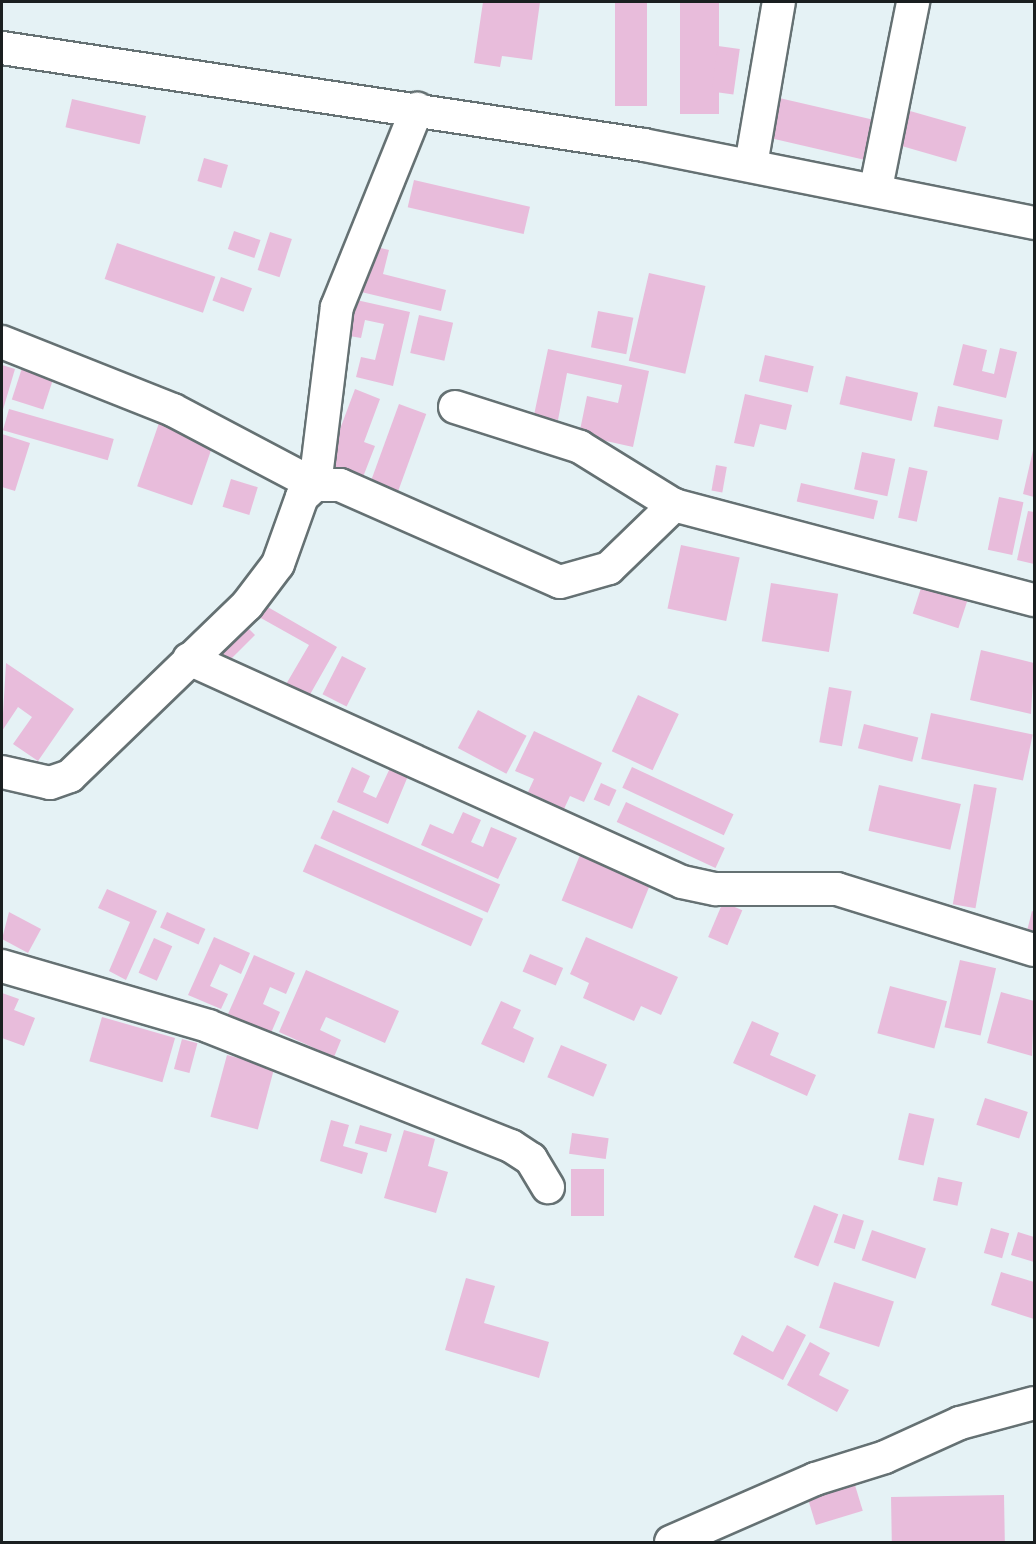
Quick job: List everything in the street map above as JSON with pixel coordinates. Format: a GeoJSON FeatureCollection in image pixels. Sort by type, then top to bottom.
{"type":"FeatureCollection","features":[{"type":"Feature","properties":{"kind":"street"},"geometry":{"type":"LineString","coordinates":[[751,165],[779,2]]}},
{"type":"Feature","properties":{"kind":"street"},"geometry":{"type":"LineString","coordinates":[[876,188],[913,2]]}},
{"type":"Feature","properties":{"kind":"street"},"geometry":{"type":"LineString","coordinates":[[2,48],[417,109],[751,165],[876,188],[1035,223]]}},
{"type":"Feature","properties":{"kind":"street"},"geometry":{"type":"LineString","coordinates":[[2,772],[50,783],[70,776],[266,583],[302,496],[315,485],[337,307],[417,109]]}},
{"type":"Feature","properties":{"kind":"street"},"geometry":{"type":"LineString","coordinates":[[2,342],[173,410],[315,485],[340,484],[560,582],[609,568],[674,505]]}},
{"type":"Feature","properties":{"kind":"street"},"geometry":{"type":"LineString","coordinates":[[455,407],[580,447],[674,505],[1035,600]]}},
{"type":"Feature","properties":{"kind":"street"},"geometry":{"type":"LineString","coordinates":[[189,659],[682,882],[716,889],[837,889],[1035,950]]}},
{"type":"Feature","properties":{"kind":"street"},"geometry":{"type":"LineString","coordinates":[[2,966],[208,1026],[447,1120],[511,1146],[531,1159],[548,1187]]}},
{"type":"Feature","properties":{"kind":"street"},"geometry":{"type":"LineString","coordinates":[[671,1542],[815,1479],[885,1457],[960,1423],[1035,1403]]}},
{"type":"Feature","properties":{"kind":"building"},"geometry":{"type":"Polygon","coordinates":[[[483,2],[540,2],[532,60],[502,56],[500,67],[474,63],[483,2]]]}},
{"type":"Feature","properties":{"kind":"building"},"geometry":{"type":"Polygon","coordinates":[[[615,2],[647,2],[647,106],[615,106],[615,2]]]}},
{"type":"Feature","properties":{"kind":"building"},"geometry":{"type":"Polygon","coordinates":[[[680,2],[719,2],[719,114],[680,114],[680,2]]]}},
{"type":"Feature","properties":{"kind":"building"},"geometry":{"type":"Polygon","coordinates":[[[718,46],[740,49],[733,95],[712,92],[718,46]]]}},
{"type":"Feature","properties":{"kind":"building"},"geometry":{"type":"Polygon","coordinates":[[[775,97],[874,120],[865,160],[766,137],[775,97]]]}},
{"type":"Feature","properties":{"kind":"building"},"geometry":{"type":"Polygon","coordinates":[[[72,99],[146,116],[140,144],[65,127],[72,99]]]}},
{"type":"Feature","properties":{"kind":"building"},"geometry":{"type":"Polygon","coordinates":[[[896,107],[966,127],[956,162],[886,142],[896,107]]]}},
{"type":"Feature","properties":{"kind":"building"},"geometry":{"type":"Polygon","coordinates":[[[204,158],[228,165],[221,188],[197,181],[204,158]]]}},
{"type":"Feature","properties":{"kind":"building"},"geometry":{"type":"Polygon","coordinates":[[[414,180],[530,207],[524,234],[408,207],[414,180]]]}},
{"type":"Feature","properties":{"kind":"building"},"geometry":{"type":"Polygon","coordinates":[[[234,231],[260,240],[254,258],[228,249],[234,231]]]}},
{"type":"Feature","properties":{"kind":"building"},"geometry":{"type":"Polygon","coordinates":[[[270,232],[292,239],[280,277],[258,270],[270,232]]]}},
{"type":"Feature","properties":{"kind":"building"},"geometry":{"type":"Polygon","coordinates":[[[117,243],[215,277],[203,313],[105,279],[117,243]]]}},
{"type":"Feature","properties":{"kind":"building"},"geometry":{"type":"Polygon","coordinates":[[[368,245],[389,250],[383,274],[446,290],[441,311],[357,291],[368,245]]]}},
{"type":"Feature","properties":{"kind":"building"},"geometry":{"type":"Polygon","coordinates":[[[649,273],[706,286],[685,374],[629,361],[649,273]]]}},
{"type":"Feature","properties":{"kind":"building"},"geometry":{"type":"Polygon","coordinates":[[[221,277],[252,288],[243,312],[212,300],[221,277]]]}},
{"type":"Feature","properties":{"kind":"building"},"geometry":{"type":"Polygon","coordinates":[[[352,299],[410,312],[393,386],[356,377],[361,357],[375,360],[384,324],[365,320],[361,338],[344,335],[352,299]]]}},
{"type":"Feature","properties":{"kind":"building"},"geometry":{"type":"Polygon","coordinates":[[[598,311],[633,318],[626,354],[591,347],[598,311]]]}},
{"type":"Feature","properties":{"kind":"building"},"geometry":{"type":"Polygon","coordinates":[[[419,315],[453,323],[444,361],[410,353],[419,315]]]}},
{"type":"Feature","properties":{"kind":"building"},"geometry":{"type":"Polygon","coordinates":[[[963,344],[987,350],[982,371],[994,374],[1000,348],[1017,352],[1006,398],[953,385],[963,344]]]}},
{"type":"Feature","properties":{"kind":"building"},"geometry":{"type":"Polygon","coordinates":[[[548,349],[649,371],[633,447],[579,435],[587,396],[618,403],[622,385],[567,373],[558,420],[534,415],[548,349]]]}},
{"type":"Feature","properties":{"kind":"building"},"geometry":{"type":"Polygon","coordinates":[[[765,355],[814,366],[808,393],[759,381],[765,355]]]}},
{"type":"Feature","properties":{"kind":"building"},"geometry":{"type":"Polygon","coordinates":[[[2,365],[15,369],[2,413],[2,365]]]}},
{"type":"Feature","properties":{"kind":"building"},"geometry":{"type":"Polygon","coordinates":[[[22,368],[53,378],[43,410],[12,399],[22,368]]]}},
{"type":"Feature","properties":{"kind":"building"},"geometry":{"type":"Polygon","coordinates":[[[846,376],[918,393],[912,421],[839,404],[846,376]]]}},
{"type":"Feature","properties":{"kind":"building"},"geometry":{"type":"Polygon","coordinates":[[[355,389],[380,399],[364,442],[375,446],[363,477],[327,464],[355,389]]]}},
{"type":"Feature","properties":{"kind":"building"},"geometry":{"type":"Polygon","coordinates":[[[745,394],[792,405],[786,430],[760,424],[754,447],[734,443],[745,394]]]}},
{"type":"Feature","properties":{"kind":"building"},"geometry":{"type":"Polygon","coordinates":[[[399,404],[426,414],[397,494],[370,484],[399,404]]]}},
{"type":"Feature","properties":{"kind":"building"},"geometry":{"type":"Polygon","coordinates":[[[938,406],[1003,420],[998,440],[934,427],[938,406]]]}},
{"type":"Feature","properties":{"kind":"building"},"geometry":{"type":"Polygon","coordinates":[[[9,409],[114,439],[108,460],[3,430],[9,409]]]}},
{"type":"Feature","properties":{"kind":"building"},"geometry":{"type":"Polygon","coordinates":[[[159,423],[214,442],[192,505],[137,486],[159,423]]]}},
{"type":"Feature","properties":{"kind":"building"},"geometry":{"type":"Polygon","coordinates":[[[2,434],[30,443],[15,491],[2,487],[2,434]]]}},
{"type":"Feature","properties":{"kind":"building"},"geometry":{"type":"Polygon","coordinates":[[[1034,446],[1034,497],[1023,494],[1034,446]]]}},
{"type":"Feature","properties":{"kind":"building"},"geometry":{"type":"Polygon","coordinates":[[[862,452],[895,459],[887,496],[854,489],[862,452]]]}},
{"type":"Feature","properties":{"kind":"building"},"geometry":{"type":"Polygon","coordinates":[[[716,465],[727,467],[722,493],[711,491],[716,465]]]}},
{"type":"Feature","properties":{"kind":"building"},"geometry":{"type":"Polygon","coordinates":[[[909,467],[928,471],[917,522],[898,518],[909,467]]]}},
{"type":"Feature","properties":{"kind":"building"},"geometry":{"type":"Polygon","coordinates":[[[231,479],[258,487],[249,515],[223,507],[231,479]]]}},
{"type":"Feature","properties":{"kind":"building"},"geometry":{"type":"Polygon","coordinates":[[[801,483],[878,501],[874,519],[797,502],[801,483]]]}},
{"type":"Feature","properties":{"kind":"building"},"geometry":{"type":"Polygon","coordinates":[[[999,497],[1023,502],[1012,555],[988,550],[999,497]]]}},
{"type":"Feature","properties":{"kind":"building"},"geometry":{"type":"Polygon","coordinates":[[[1028,511],[1034,512],[1034,564],[1017,560],[1028,511]]]}},
{"type":"Feature","properties":{"kind":"building"},"geometry":{"type":"Polygon","coordinates":[[[681,545],[740,557],[726,621],[667,609],[681,545]]]}},
{"type":"Feature","properties":{"kind":"building"},"geometry":{"type":"Polygon","coordinates":[[[771,583],[838,594],[829,652],[762,641],[771,583]]]}},
{"type":"Feature","properties":{"kind":"building"},"geometry":{"type":"Polygon","coordinates":[[[922,585],[968,600],[958,628],[913,614],[922,585]]]}},
{"type":"Feature","properties":{"kind":"building"},"geometry":{"type":"Polygon","coordinates":[[[266,606],[337,647],[308,698],[285,686],[309,645],[259,617],[266,606]]]}},
{"type":"Feature","properties":{"kind":"building"},"geometry":{"type":"Polygon","coordinates":[[[243,623],[255,635],[227,663],[215,651],[243,623]]]}},
{"type":"Feature","properties":{"kind":"building"},"geometry":{"type":"Polygon","coordinates":[[[981,650],[1034,663],[1031,714],[970,700],[981,650]]]}},
{"type":"Feature","properties":{"kind":"building"},"geometry":{"type":"Polygon","coordinates":[[[342,656],[366,668],[347,707],[322,694],[342,656]]]}},
{"type":"Feature","properties":{"kind":"building"},"geometry":{"type":"Polygon","coordinates":[[[6,663],[74,709],[38,761],[13,744],[32,717],[18,707],[2,731],[6,663]]]}},
{"type":"Feature","properties":{"kind":"building"},"geometry":{"type":"Polygon","coordinates":[[[829,687],[852,691],[842,746],[819,742],[829,687]]]}},
{"type":"Feature","properties":{"kind":"building"},"geometry":{"type":"Polygon","coordinates":[[[638,695],[679,714],[653,770],[612,751],[638,695]]]}},
{"type":"Feature","properties":{"kind":"building"},"geometry":{"type":"Polygon","coordinates":[[[478,710],[527,736],[506,774],[458,748],[478,710]]]}},
{"type":"Feature","properties":{"kind":"building"},"geometry":{"type":"Polygon","coordinates":[[[931,713],[1033,735],[1023,781],[921,759],[931,713]]]}},
{"type":"Feature","properties":{"kind":"building"},"geometry":{"type":"Polygon","coordinates":[[[864,724],[918,738],[912,762],[858,748],[864,724]]]}},
{"type":"Feature","properties":{"kind":"building"},"geometry":{"type":"Polygon","coordinates":[[[534,731],[602,763],[584,802],[570,796],[564,809],[528,792],[534,779],[515,771],[534,731]]]}},
{"type":"Feature","properties":{"kind":"building"},"geometry":{"type":"Polygon","coordinates":[[[352,767],[370,776],[363,792],[376,798],[390,768],[408,776],[388,824],[337,802],[352,767]]]}},
{"type":"Feature","properties":{"kind":"building"},"geometry":{"type":"Polygon","coordinates":[[[632,767],[734,814],[724,835],[622,788],[632,767]]]}},
{"type":"Feature","properties":{"kind":"building"},"geometry":{"type":"Polygon","coordinates":[[[601,783],[617,790],[609,806],[594,799],[601,783]]]}},
{"type":"Feature","properties":{"kind":"building"},"geometry":{"type":"Polygon","coordinates":[[[974,784],[997,788],[975,908],[953,904],[974,784]]]}},
{"type":"Feature","properties":{"kind":"building"},"geometry":{"type":"Polygon","coordinates":[[[879,785],[961,804],[950,850],[868,831],[879,785]]]}},
{"type":"Feature","properties":{"kind":"building"},"geometry":{"type":"Polygon","coordinates":[[[626,802],[725,848],[715,868],[617,822],[626,802]]]}},
{"type":"Feature","properties":{"kind":"building"},"geometry":{"type":"Polygon","coordinates":[[[333,810],[500,884],[488,913],[320,838],[333,810]]]}},
{"type":"Feature","properties":{"kind":"building"},"geometry":{"type":"Polygon","coordinates":[[[463,812],[481,820],[471,842],[483,847],[491,827],[517,838],[498,879],[421,845],[430,824],[453,834],[463,812]]]}},
{"type":"Feature","properties":{"kind":"building"},"geometry":{"type":"Polygon","coordinates":[[[315,844],[483,919],[471,946],[303,871],[315,844]]]}},
{"type":"Feature","properties":{"kind":"building"},"geometry":{"type":"Polygon","coordinates":[[[580,855],[650,883],[632,929],[562,900],[580,855]]]}},
{"type":"Feature","properties":{"kind":"building"},"geometry":{"type":"Polygon","coordinates":[[[107,889],[157,911],[126,980],[109,971],[130,922],[98,908],[107,889]]]}},
{"type":"Feature","properties":{"kind":"building"},"geometry":{"type":"Polygon","coordinates":[[[723,902],[742,910],[727,945],[708,937],[723,902]]]}},
{"type":"Feature","properties":{"kind":"building"},"geometry":{"type":"Polygon","coordinates":[[[1032,911],[1034,912],[1034,941],[1025,939],[1032,911]]]}},
{"type":"Feature","properties":{"kind":"building"},"geometry":{"type":"Polygon","coordinates":[[[9,912],[41,929],[28,953],[2,939],[9,912]]]}},
{"type":"Feature","properties":{"kind":"building"},"geometry":{"type":"Polygon","coordinates":[[[167,912],[205,929],[198,945],[160,928],[167,912]]]}},
{"type":"Feature","properties":{"kind":"building"},"geometry":{"type":"Polygon","coordinates":[[[214,937],[250,953],[241,974],[220,964],[210,986],[228,994],[221,1009],[188,995],[214,937]]]}},
{"type":"Feature","properties":{"kind":"building"},"geometry":{"type":"Polygon","coordinates":[[[586,937],[678,977],[661,1015],[641,1006],[634,1021],[583,998],[589,983],[570,974],[586,937]]]}},
{"type":"Feature","properties":{"kind":"building"},"geometry":{"type":"Polygon","coordinates":[[[154,938],[172,946],[157,981],[139,973],[154,938]]]}},
{"type":"Feature","properties":{"kind":"building"},"geometry":{"type":"Polygon","coordinates":[[[530,954],[563,968],[556,986],[523,971],[530,954]]]}},
{"type":"Feature","properties":{"kind":"building"},"geometry":{"type":"Polygon","coordinates":[[[254,955],[295,973],[286,994],[270,987],[263,1004],[280,1012],[271,1033],[228,1014],[254,955]]]}},
{"type":"Feature","properties":{"kind":"building"},"geometry":{"type":"Polygon","coordinates":[[[960,960],[996,968],[981,1036],[944,1027],[960,960]]]}},
{"type":"Feature","properties":{"kind":"building"},"geometry":{"type":"Polygon","coordinates":[[[306,970],[399,1011],[385,1043],[326,1017],[320,1030],[341,1040],[334,1057],[279,1032],[306,970]]]}},
{"type":"Feature","properties":{"kind":"building"},"geometry":{"type":"Polygon","coordinates":[[[890,986],[947,1001],[934,1049],[877,1033],[890,986]]]}},
{"type":"Feature","properties":{"kind":"building"},"geometry":{"type":"Polygon","coordinates":[[[1001,992],[1034,1001],[1032,1056],[987,1043],[1001,992]]]}},
{"type":"Feature","properties":{"kind":"building"},"geometry":{"type":"Polygon","coordinates":[[[2,993],[19,999],[14,1010],[35,1018],[24,1046],[2,1038],[2,993]]]}},
{"type":"Feature","properties":{"kind":"building"},"geometry":{"type":"Polygon","coordinates":[[[501,1001],[521,1010],[513,1028],[534,1038],[524,1063],[481,1044],[501,1001]]]}},
{"type":"Feature","properties":{"kind":"building"},"geometry":{"type":"Polygon","coordinates":[[[102,1017],[175,1038],[162,1082],[89,1061],[102,1017]]]}},
{"type":"Feature","properties":{"kind":"building"},"geometry":{"type":"Polygon","coordinates":[[[752,1021],[779,1033],[770,1055],[816,1075],[807,1096],[733,1063],[752,1021]]]}},
{"type":"Feature","properties":{"kind":"building"},"geometry":{"type":"Polygon","coordinates":[[[182,1039],[197,1043],[189,1073],[174,1069],[182,1039]]]}},
{"type":"Feature","properties":{"kind":"building"},"geometry":{"type":"Polygon","coordinates":[[[561,1045],[607,1065],[593,1097],[547,1077],[561,1045]]]}},
{"type":"Feature","properties":{"kind":"building"},"geometry":{"type":"Polygon","coordinates":[[[227,1055],[274,1068],[258,1130],[210,1117],[227,1055]]]}},
{"type":"Feature","properties":{"kind":"building"},"geometry":{"type":"Polygon","coordinates":[[[985,1098],[1028,1112],[1019,1139],[976,1125],[985,1098]]]}},
{"type":"Feature","properties":{"kind":"building"},"geometry":{"type":"Polygon","coordinates":[[[909,1113],[934,1119],[924,1166],[898,1160],[909,1113]]]}},
{"type":"Feature","properties":{"kind":"building"},"geometry":{"type":"Polygon","coordinates":[[[331,1120],[349,1125],[343,1146],[368,1153],[362,1174],[320,1161],[331,1120]]]}},
{"type":"Feature","properties":{"kind":"building"},"geometry":{"type":"Polygon","coordinates":[[[360,1125],[392,1134],[386,1152],[355,1143],[360,1125]]]}},
{"type":"Feature","properties":{"kind":"building"},"geometry":{"type":"Polygon","coordinates":[[[404,1130],[435,1139],[428,1166],[448,1172],[436,1213],[384,1198],[404,1130]]]}},
{"type":"Feature","properties":{"kind":"building"},"geometry":{"type":"Polygon","coordinates":[[[572,1133],[609,1138],[606,1159],[569,1154],[572,1133]]]}},
{"type":"Feature","properties":{"kind":"building"},"geometry":{"type":"Polygon","coordinates":[[[571,1169],[604,1169],[604,1216],[571,1216],[571,1169]]]}},
{"type":"Feature","properties":{"kind":"building"},"geometry":{"type":"Polygon","coordinates":[[[938,1177],[962,1182],[957,1206],[933,1200],[938,1177]]]}},
{"type":"Feature","properties":{"kind":"building"},"geometry":{"type":"Polygon","coordinates":[[[814,1205],[838,1214],[818,1267],[794,1257],[814,1205]]]}},
{"type":"Feature","properties":{"kind":"building"},"geometry":{"type":"Polygon","coordinates":[[[843,1214],[864,1221],[855,1249],[834,1243],[843,1214]]]}},
{"type":"Feature","properties":{"kind":"building"},"geometry":{"type":"Polygon","coordinates":[[[991,1228],[1009,1233],[1002,1258],[984,1253],[991,1228]]]}},
{"type":"Feature","properties":{"kind":"building"},"geometry":{"type":"Polygon","coordinates":[[[872,1230],[926,1249],[915,1279],[862,1260],[872,1230]]]}},
{"type":"Feature","properties":{"kind":"building"},"geometry":{"type":"Polygon","coordinates":[[[1018,1232],[1034,1237],[1034,1262],[1011,1255],[1018,1232]]]}},
{"type":"Feature","properties":{"kind":"building"},"geometry":{"type":"Polygon","coordinates":[[[1001,1272],[1034,1282],[1034,1319],[991,1305],[1001,1272]]]}},
{"type":"Feature","properties":{"kind":"building"},"geometry":{"type":"Polygon","coordinates":[[[466,1278],[495,1286],[484,1323],[549,1342],[539,1378],[445,1350],[466,1278]]]}},
{"type":"Feature","properties":{"kind":"building"},"geometry":{"type":"Polygon","coordinates":[[[834,1282],[894,1301],[879,1347],[819,1328],[834,1282]]]}},
{"type":"Feature","properties":{"kind":"building"},"geometry":{"type":"Polygon","coordinates":[[[787,1325],[806,1335],[783,1380],[733,1354],[742,1335],[773,1352],[787,1325]]]}},
{"type":"Feature","properties":{"kind":"building"},"geometry":{"type":"Polygon","coordinates":[[[810,1342],[830,1353],[819,1375],[849,1390],[837,1412],[787,1385],[810,1342]]]}},
{"type":"Feature","properties":{"kind":"building"},"geometry":{"type":"Polygon","coordinates":[[[854,1482],[863,1511],[816,1525],[807,1496],[854,1482]]]}},
{"type":"Feature","properties":{"kind":"building"},"geometry":{"type":"Polygon","coordinates":[[[1004,1495],[1005,1542],[892,1542],[891,1497],[1004,1495]]]}}]}
